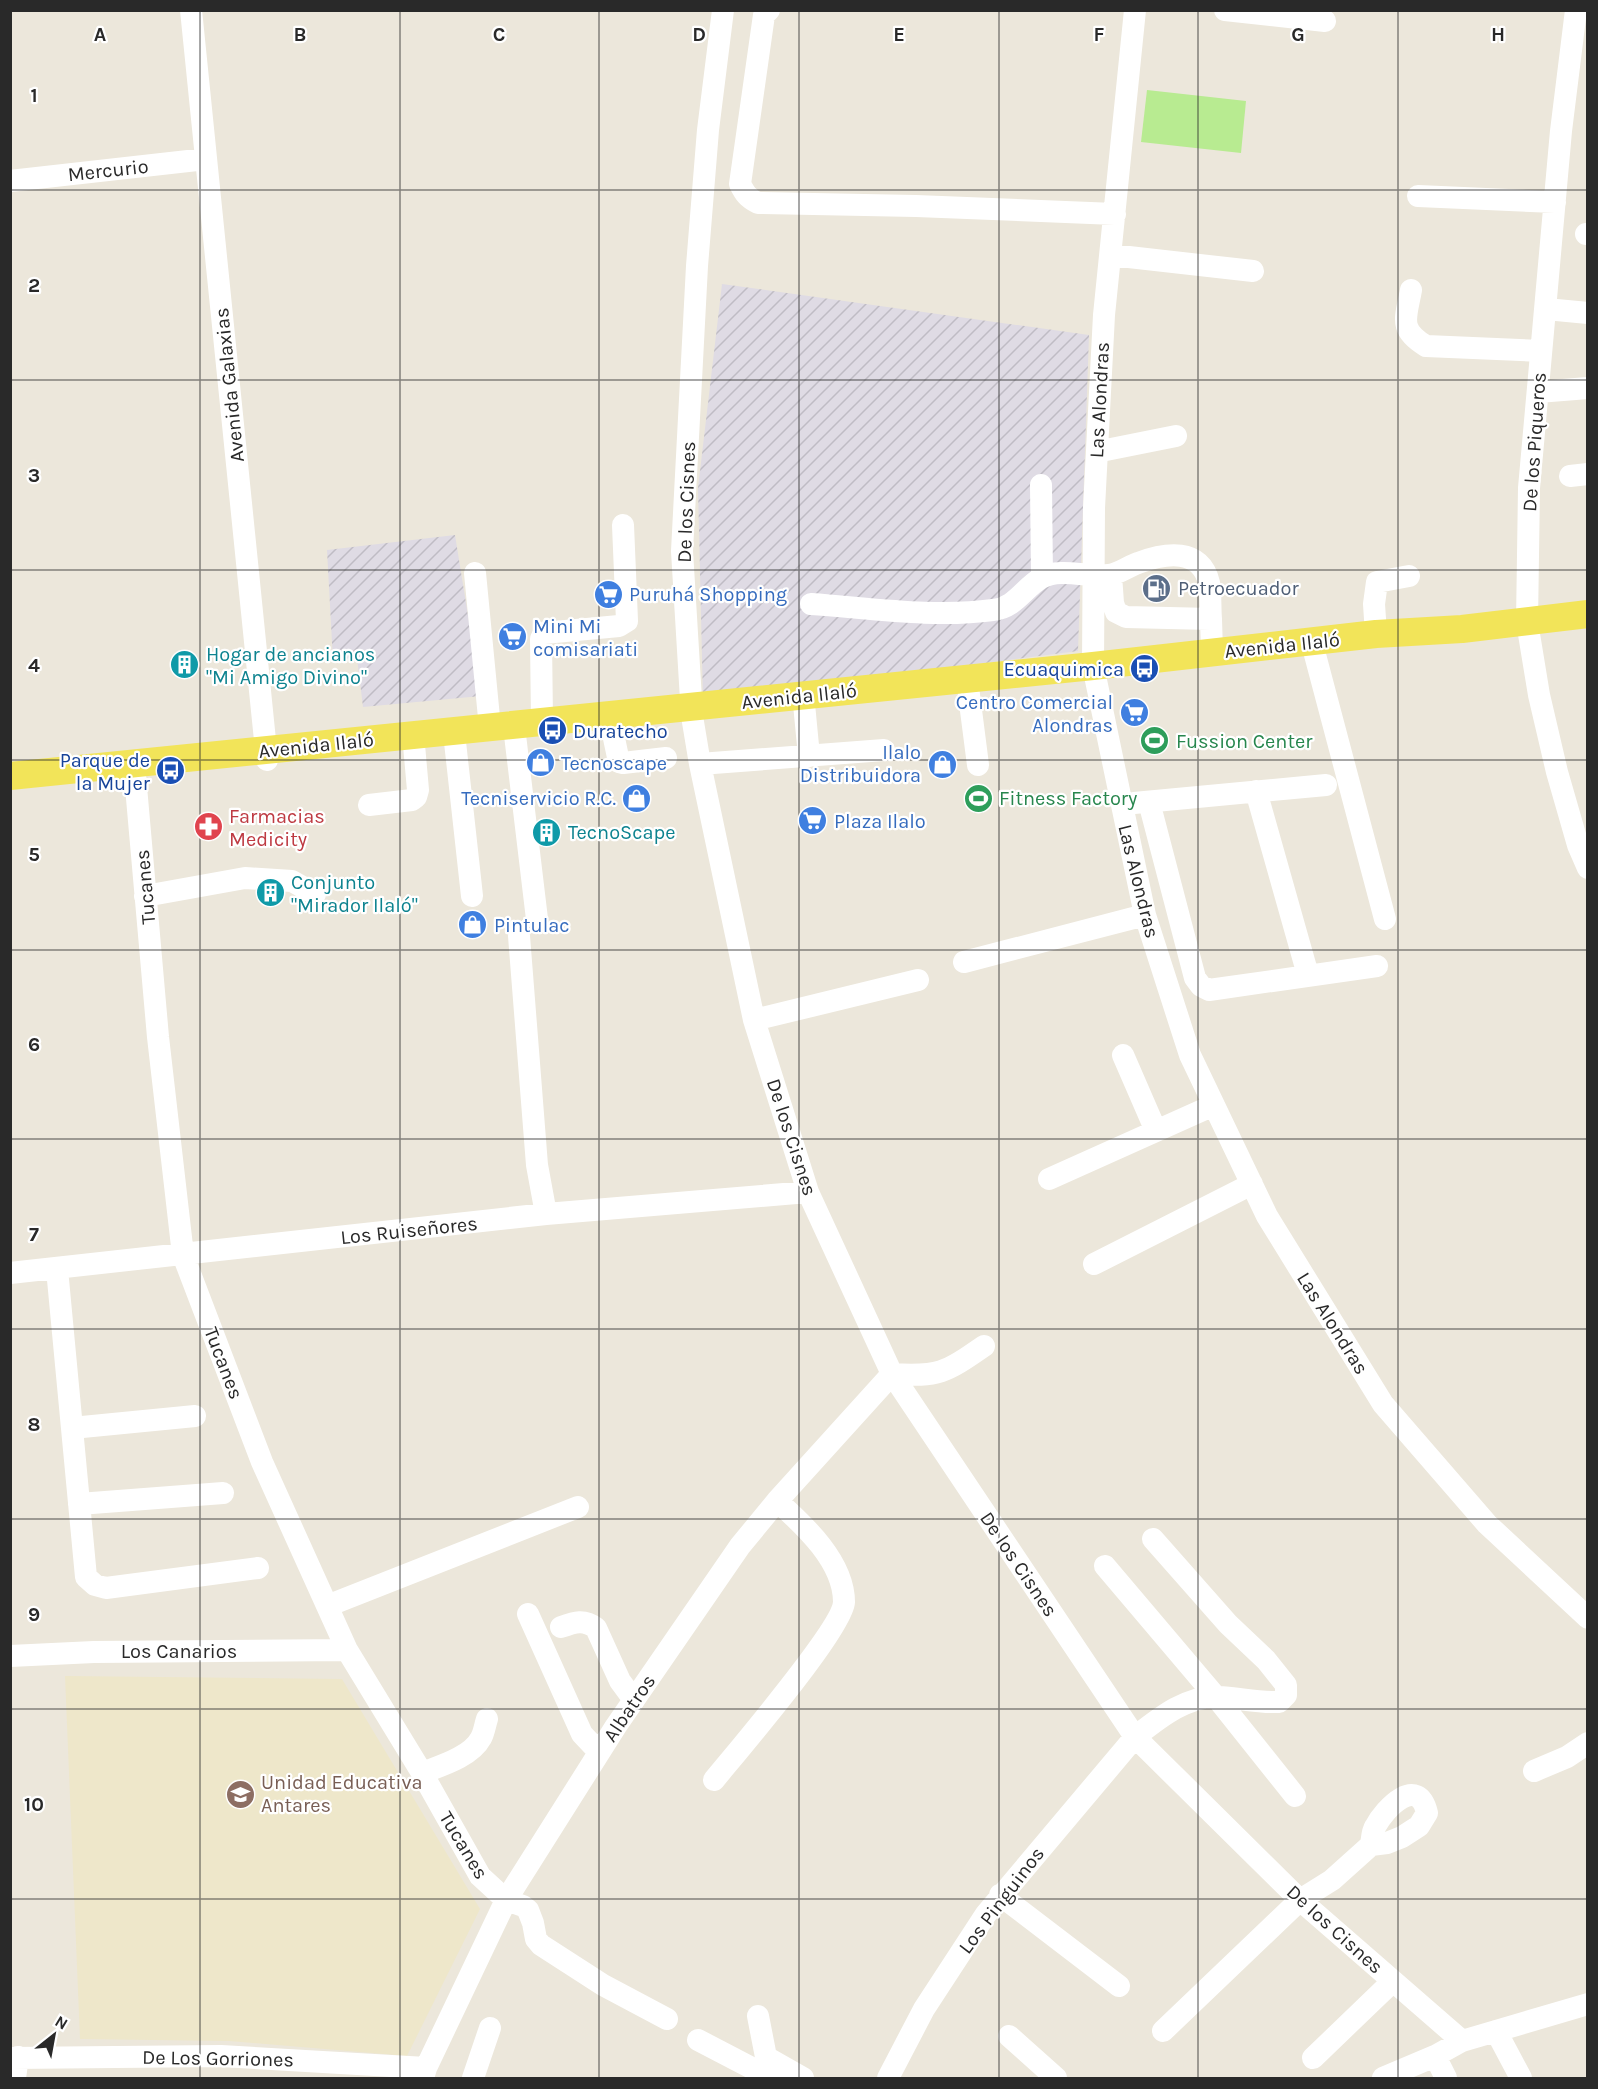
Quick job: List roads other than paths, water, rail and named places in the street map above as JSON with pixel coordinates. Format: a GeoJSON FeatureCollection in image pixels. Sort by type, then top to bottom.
{"type":"FeatureCollection","features":[{"type":"Feature","properties":{"kind":"main road","name":"Avenida Ilaló"},"geometry":{"type":"LineString","coordinates":[[10,776],[135,768],[171,771],[267,755],[502,731],[611,724],[692,712],[1093,670],[1314,651],[1527,626],[1587,614]]}},
{"type":"Feature","properties":{"kind":"main road","name":"Avenida Ilaló"},"geometry":{"type":"LineString","coordinates":[[267,755],[455,742],[542,722],[804,704],[968,687],[1212,652],[1376,634],[1587,624]]}},
{"type":"Feature","properties":{"kind":"main road","name":"Avenida Ilaló"},"geometry":{"type":"LineString","coordinates":[[10,786],[135,768]]}},
{"type":"Feature","properties":{"kind":"street","name":"Avenida Galaxias"},"geometry":{"type":"LineString","coordinates":[[191,10],[267,755]]}},
{"type":"Feature","properties":{"kind":"street","name":"De los Cisnes"},"geometry":{"type":"LineString","coordinates":[[723,10],[708,130],[682,551],[692,712],[700,764],[754,1020],[808,1192],[892,1374],[1135,1737],[1300,1900],[1462,2041]]}},
{"type":"Feature","properties":{"kind":"street"},"geometry":{"type":"LineString","coordinates":[[769,10],[764,15],[740,184],[745,195],[751,200],[758,203],[916,206],[1115,214]]}},
{"type":"Feature","properties":{"kind":"street","name":"Las Alondras"},"geometry":{"type":"LineString","coordinates":[[1135,10],[1104,315],[1094,508],[1102,575],[1093,670],[1145,915],[1190,1055],[1252,1184],[1268,1216],[1383,1404],[1487,1524],[1587,1618]]}},
{"type":"Feature","properties":{"kind":"street"},"geometry":{"type":"LineString","coordinates":[[1225,10],[1325,21]]}},
{"type":"Feature","properties":{"kind":"street","name":"De los Piqueros"},"geometry":{"type":"LineString","coordinates":[[1576,10],[1561,131],[1529,488],[1527,626],[1545,717],[1587,868]]}},
{"type":"Feature","properties":{"kind":"street","name":"Mercurio"},"geometry":{"type":"LineString","coordinates":[[10,181],[206,159]]}},
{"type":"Feature","properties":{"kind":"street"},"geometry":{"type":"LineString","coordinates":[[1418,196],[1555,202]]}},
{"type":"Feature","properties":{"kind":"street"},"geometry":{"type":"LineString","coordinates":[[1111,255],[1253,271]]}},
{"type":"Feature","properties":{"kind":"street"},"geometry":{"type":"LineString","coordinates":[[1411,290],[1406,320],[1407,331],[1412,338],[1426,346],[1541,351]]}},
{"type":"Feature","properties":{"kind":"street"},"geometry":{"type":"LineString","coordinates":[[1546,309],[1587,313]]}},
{"type":"Feature","properties":{"kind":"street"},"geometry":{"type":"LineString","coordinates":[[1538,392],[1587,388]]}},
{"type":"Feature","properties":{"kind":"street"},"geometry":{"type":"LineString","coordinates":[[1097,450],[1176,436]]}},
{"type":"Feature","properties":{"kind":"street"},"geometry":{"type":"LineString","coordinates":[[1041,485],[1042,577]]}},
{"type":"Feature","properties":{"kind":"street"},"geometry":{"type":"LineString","coordinates":[[542,722],[541,639],[544,633],[620,626],[627,621],[623,525]]}},
{"type":"Feature","properties":{"kind":"street"},"geometry":{"type":"LineString","coordinates":[[811,604],[923,611],[996,610],[1009,605],[1042,577],[1054,573],[1102,575],[1161,556],[1189,557],[1204,568],[1209,584],[1212,652]]}},
{"type":"Feature","properties":{"kind":"street"},"geometry":{"type":"LineString","coordinates":[[475,573],[537,919]]}},
{"type":"Feature","properties":{"kind":"street"},"geometry":{"type":"LineString","coordinates":[[1102,575],[1116,612],[1126,617],[1211,620]]}},
{"type":"Feature","properties":{"kind":"street"},"geometry":{"type":"LineString","coordinates":[[1376,634],[1374,604],[1377,582],[1409,576]]}},
{"type":"Feature","properties":{"kind":"street"},"geometry":{"type":"LineString","coordinates":[[1314,651],[1385,919]]}},
{"type":"Feature","properties":{"kind":"street"},"geometry":{"type":"LineString","coordinates":[[968,687],[978,765]]}},
{"type":"Feature","properties":{"kind":"street"},"geometry":{"type":"LineString","coordinates":[[804,704],[809,756]]}},
{"type":"Feature","properties":{"kind":"street"},"geometry":{"type":"LineString","coordinates":[[611,724],[619,762],[666,758]]}},
{"type":"Feature","properties":{"kind":"street"},"geometry":{"type":"LineString","coordinates":[[455,742],[472,896]]}},
{"type":"Feature","properties":{"kind":"street"},"geometry":{"type":"LineString","coordinates":[[369,805],[412,800],[416,797],[418,790],[414,745]]}},
{"type":"Feature","properties":{"kind":"street"},"geometry":{"type":"LineString","coordinates":[[700,764],[884,750]]}},
{"type":"Feature","properties":{"kind":"street","name":"Tucanes"},"geometry":{"type":"LineString","coordinates":[[135,768],[158,1037],[183,1255],[262,1462],[347,1650],[422,1773],[480,1876],[506,1900],[528,1910],[536,1939],[551,1953],[603,1985],[667,2019]]}},
{"type":"Feature","properties":{"kind":"street"},"geometry":{"type":"LineString","coordinates":[[1120,804],[1326,784]]}},
{"type":"Feature","properties":{"kind":"street"},"geometry":{"type":"LineString","coordinates":[[1256,791],[1308,975]]}},
{"type":"Feature","properties":{"kind":"street"},"geometry":{"type":"LineString","coordinates":[[1149,802],[1195,978],[1201,986],[1209,990],[1377,966]]}},
{"type":"Feature","properties":{"kind":"street"},"geometry":{"type":"LineString","coordinates":[[146,896],[245,878],[292,881],[315,894]]}},
{"type":"Feature","properties":{"kind":"street"},"geometry":{"type":"LineString","coordinates":[[964,962],[1145,915]]}},
{"type":"Feature","properties":{"kind":"street"},"geometry":{"type":"LineString","coordinates":[[519,936],[537,1165],[546,1214]]}},
{"type":"Feature","properties":{"kind":"street"},"geometry":{"type":"LineString","coordinates":[[754,1020],[918,980]]}},
{"type":"Feature","properties":{"kind":"street"},"geometry":{"type":"LineString","coordinates":[[1123,1055],[1156,1131]]}},
{"type":"Feature","properties":{"kind":"street"},"geometry":{"type":"LineString","coordinates":[[1049,1179],[1214,1105]]}},
{"type":"Feature","properties":{"kind":"street"},"geometry":{"type":"LineString","coordinates":[[1094,1264],[1252,1184]]}},
{"type":"Feature","properties":{"kind":"street","name":"Los Ruiseñores"},"geometry":{"type":"LineString","coordinates":[[10,1273],[546,1214],[808,1192]]}},
{"type":"Feature","properties":{"kind":"street"},"geometry":{"type":"LineString","coordinates":[[57,1269],[86,1577],[95,1586],[106,1588],[258,1568]]}},
{"type":"Feature","properties":{"kind":"street"},"geometry":{"type":"LineString","coordinates":[[892,1374],[923,1376],[939,1373],[958,1365],[984,1346]]}},
{"type":"Feature","properties":{"kind":"street","name":"Albatros"},"geometry":{"type":"LineString","coordinates":[[424,2073],[506,1900],[599,1752],[740,1546],[777,1501],[892,1374]]}},
{"type":"Feature","properties":{"kind":"street"},"geometry":{"type":"LineString","coordinates":[[72,1428],[195,1416]]}},
{"type":"Feature","properties":{"kind":"street"},"geometry":{"type":"LineString","coordinates":[[79,1504],[223,1493]]}},
{"type":"Feature","properties":{"kind":"street"},"geometry":{"type":"LineString","coordinates":[[714,1780],[822,1645],[844,1605],[841,1580],[827,1556],[809,1530],[777,1501]]}},
{"type":"Feature","properties":{"kind":"street"},"geometry":{"type":"LineString","coordinates":[[327,1606],[578,1507]]}},
{"type":"Feature","properties":{"kind":"street","name":"Los Pinguinos"},"geometry":{"type":"LineString","coordinates":[[888,2079],[924,2009],[1000,1895],[1135,1737],[1163,1716],[1195,1700],[1215,1697],[1279,1702],[1286,1695],[1286,1685],[1266,1660],[1228,1624],[1153,1539]]}},
{"type":"Feature","properties":{"kind":"street"},"geometry":{"type":"LineString","coordinates":[[1105,1566],[1295,1796]]}},
{"type":"Feature","properties":{"kind":"street"},"geometry":{"type":"LineString","coordinates":[[528,1614],[582,1734],[599,1752]]}},
{"type":"Feature","properties":{"kind":"street"},"geometry":{"type":"LineString","coordinates":[[561,1627],[577,1622],[588,1622],[596,1628],[620,1681],[634,1700]]}},
{"type":"Feature","properties":{"kind":"street","name":"Los Canarios"},"geometry":{"type":"LineString","coordinates":[[10,1656],[94,1652],[347,1650]]}},
{"type":"Feature","properties":{"kind":"street"},"geometry":{"type":"LineString","coordinates":[[422,1773],[470,1750],[480,1740],[487,1719]]}},
{"type":"Feature","properties":{"kind":"street"},"geometry":{"type":"LineString","coordinates":[[1534,1771],[1566,1757],[1587,1743]]}},
{"type":"Feature","properties":{"kind":"street"},"geometry":{"type":"LineString","coordinates":[[1163,2031],[1300,1900],[1332,1880],[1371,1845]]}},
{"type":"Feature","properties":{"kind":"street"},"geometry":{"type":"LineString","coordinates":[[1000,1895],[1119,1986]]}},
{"type":"Feature","properties":{"kind":"street"},"geometry":{"type":"LineString","coordinates":[[1313,2058],[1393,1981]]}},
{"type":"Feature","properties":{"kind":"street"},"geometry":{"type":"LineString","coordinates":[[1383,2079],[1435,2056],[1462,2041],[1587,2004]]}},
{"type":"Feature","properties":{"kind":"street"},"geometry":{"type":"LineString","coordinates":[[758,2016],[766,2057],[803,2079]]}},
{"type":"Feature","properties":{"kind":"street"},"geometry":{"type":"LineString","coordinates":[[472,2079],[490,2028]]}},
{"type":"Feature","properties":{"kind":"street"},"geometry":{"type":"LineString","coordinates":[[1496,2031],[1521,2079]]}},
{"type":"Feature","properties":{"kind":"street"},"geometry":{"type":"LineString","coordinates":[[1009,2036],[1056,2079]]}},
{"type":"Feature","properties":{"kind":"street"},"geometry":{"type":"LineString","coordinates":[[698,2040],[771,2079]]}},
{"type":"Feature","properties":{"kind":"street","name":"De Los Gorriones"},"geometry":{"type":"LineString","coordinates":[[14,2065],[221,2056],[334,2070],[424,2073]]}},
{"type":"Feature","properties":{"kind":"street"},"geometry":{"type":"LineString","coordinates":[[1435,2056],[1446,2079]]}},
{"type":"Feature","properties":{"kind":"place","name":"Petroecuador"},"geometry":{"type":"Point","coordinates":[1157,588]}},
{"type":"Feature","properties":{"kind":"place","name":"Puruhá Shopping"},"geometry":{"type":"Point","coordinates":[608,594]}},
{"type":"Feature","properties":{"kind":"place","name":"Mini Mi comisariati"},"geometry":{"type":"Point","coordinates":[512,637]}},
{"type":"Feature","properties":{"kind":"place","name":"Hogar de ancianos \"Mi Amigo Divino\""},"geometry":{"type":"Point","coordinates":[185,665]}},
{"type":"Feature","properties":{"kind":"place","name":"Ecuaquimica"},"geometry":{"type":"Point","coordinates":[1145,669]}},
{"type":"Feature","properties":{"kind":"place","name":"Centro Comercial Alondras"},"geometry":{"type":"Point","coordinates":[1134,713]}},
{"type":"Feature","properties":{"kind":"place","name":"Duratecho"},"geometry":{"type":"Point","coordinates":[552,731]}},
{"type":"Feature","properties":{"kind":"place","name":"Fussion Center"},"geometry":{"type":"Point","coordinates":[1155,741]}},
{"type":"Feature","properties":{"kind":"place","name":"Tecnoscape"},"geometry":{"type":"Point","coordinates":[540,763]}},
{"type":"Feature","properties":{"kind":"place","name":"Ilalo Distribuidora"},"geometry":{"type":"Point","coordinates":[942,764]}},
{"type":"Feature","properties":{"kind":"place","name":"Parque de la Mujer"},"geometry":{"type":"Point","coordinates":[171,771]}},
{"type":"Feature","properties":{"kind":"place","name":"Tecniservicio R.C."},"geometry":{"type":"Point","coordinates":[637,798]}},
{"type":"Feature","properties":{"kind":"place","name":"Fitness Factory"},"geometry":{"type":"Point","coordinates":[978,798]}},
{"type":"Feature","properties":{"kind":"place","name":"Plaza Ilalo"},"geometry":{"type":"Point","coordinates":[813,821]}},
{"type":"Feature","properties":{"kind":"place","name":"Farmacias Medicity"},"geometry":{"type":"Point","coordinates":[208,827]}},
{"type":"Feature","properties":{"kind":"place","name":"TecnoScape"},"geometry":{"type":"Point","coordinates":[547,832]}},
{"type":"Feature","properties":{"kind":"place","name":"Conjunto \"Mirador Ilaló\""},"geometry":{"type":"Point","coordinates":[270,893]}},
{"type":"Feature","properties":{"kind":"place","name":"Pintulac"},"geometry":{"type":"Point","coordinates":[473,925]}},
{"type":"Feature","properties":{"kind":"place","name":"Unidad Educativa Antares"},"geometry":{"type":"Point","coordinates":[240,1794]}}]}
